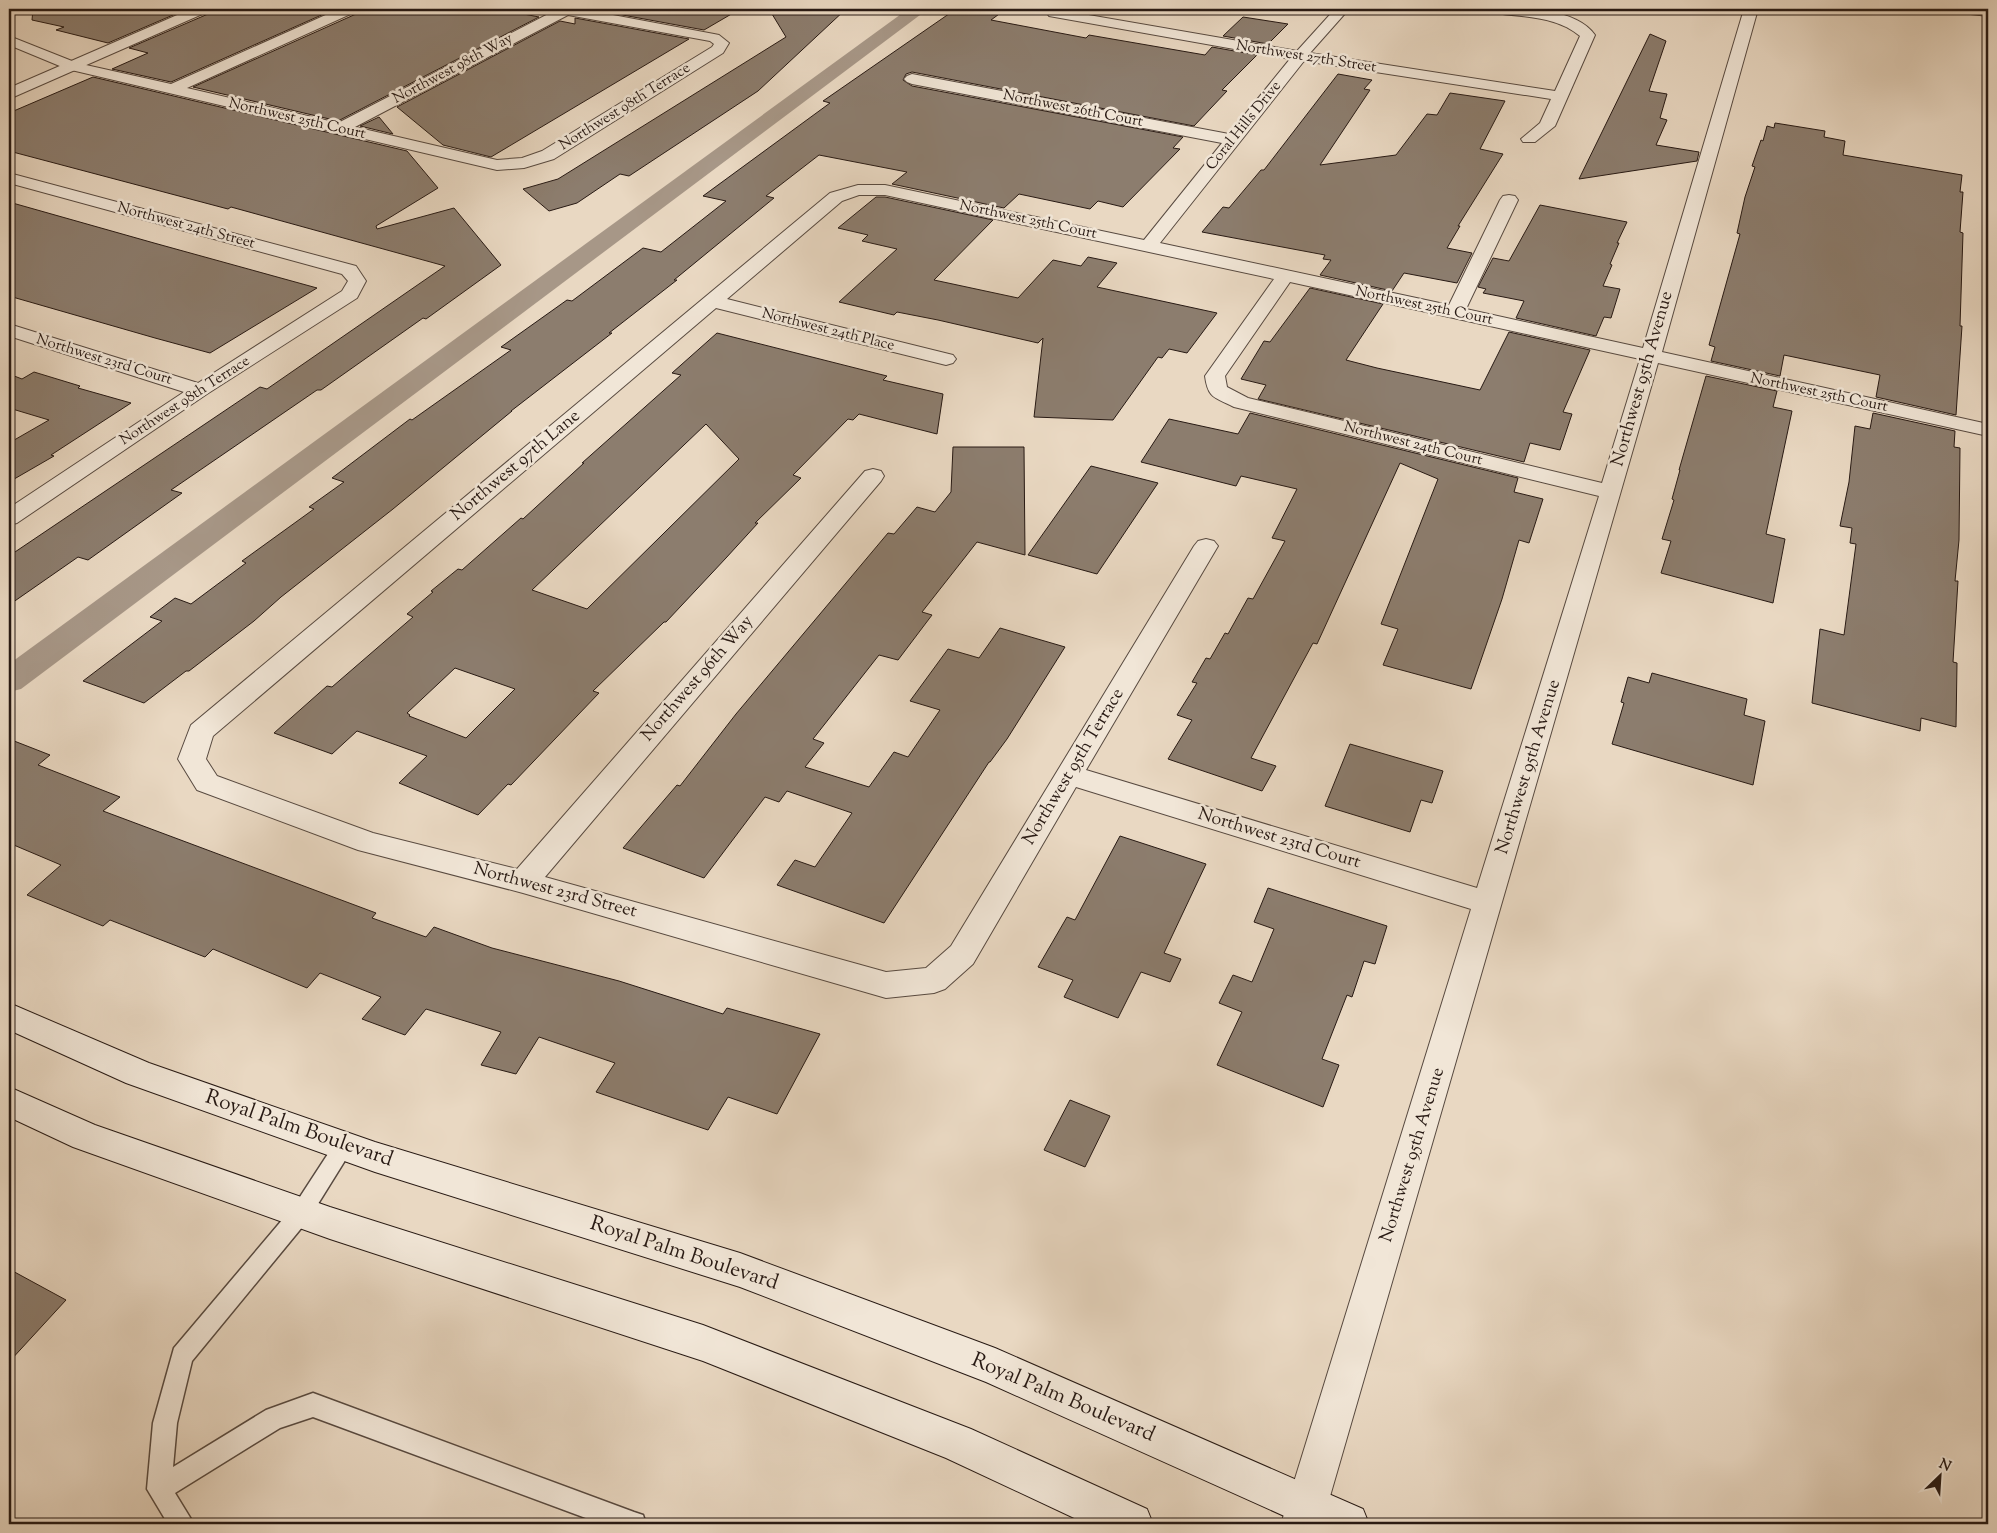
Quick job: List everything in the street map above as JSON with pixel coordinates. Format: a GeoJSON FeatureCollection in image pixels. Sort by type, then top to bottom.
{"type":"FeatureCollection","features":[{"type":"Feature","properties":{"kind":"street"},"geometry":{"type":"LineString","coordinates":[[9,94],[202,9]]}},
{"type":"Feature","properties":{"kind":"street"},"geometry":{"type":"LineString","coordinates":[[172,90],[350,9]]}},
{"type":"Feature","properties":{"kind":"street","name":"Northwest 98th Terrace"},"geometry":{"type":"LineString","coordinates":[[524,163],[548,155],[718,50],[722,44],[714,38],[563,9]]}},
{"type":"Feature","properties":{"kind":"street","name":"Northwest 98th Way"},"geometry":{"type":"LineString","coordinates":[[339,129],[563,9]]}},
{"type":"Feature","properties":{"kind":"street","name":"Coral Hills Drive"},"geometry":{"type":"LineString","coordinates":[[1149,246],[1300,56],[1342,9]]}},
{"type":"Feature","properties":{"kind":"street"},"geometry":{"type":"LineString","coordinates":[[1494,9],[1558,18],[1579,26],[1588,35],[1547,126],[1529,139]]}},
{"type":"Feature","properties":{"kind":"street","name":"Northwest 95th Avenue"},"geometry":{"type":"LineString","coordinates":[[1305,1515],[1611,492],[1751,9]]}},
{"type":"Feature","properties":{"kind":"street"},"geometry":{"type":"LineString","coordinates":[[1962,9],[1988,12]]}},
{"type":"Feature","properties":{"kind":"street","name":"Northwest 27th Street"},"geometry":{"type":"LineString","coordinates":[[1054,14],[1300,56],[1559,96]]}},
{"type":"Feature","properties":{"kind":"street","name":"Northwest 25th Court"},"geometry":{"type":"LineString","coordinates":[[9,40],[72,66],[172,90],[496,165],[524,163]]}},
{"type":"Feature","properties":{"kind":"street","name":"Northwest 26th Court"},"geometry":{"type":"LineString","coordinates":[[912,79],[1234,140]]}},
{"type":"Feature","properties":{"kind":"street","name":"Northwest 24th Street"},"geometry":{"type":"LineString","coordinates":[[9,178],[349,270],[358,281]]}},
{"type":"Feature","properties":{"kind":"street","name":"Northwest 25th Court"},"geometry":{"type":"LineString","coordinates":[[858,190],[885,190],[1149,246],[1988,430]]}},
{"type":"Feature","properties":{"kind":"street","name":"Northwest 97th Lane"},"geometry":{"type":"LineString","coordinates":[[192,759],[201,732],[836,197],[858,190]]}},
{"type":"Feature","properties":{"kind":"street"},"geometry":{"type":"LineString","coordinates":[[1456,312],[1509,200]]}},
{"type":"Feature","properties":{"kind":"street","name":"Northwest 24th Court"},"geometry":{"type":"LineString","coordinates":[[1285,276],[1216,376],[1217,390],[1241,403],[1611,492]]}},
{"type":"Feature","properties":{"kind":"street","name":"Northwest 98th Terrace"},"geometry":{"type":"LineString","coordinates":[[9,518],[200,390],[350,294],[358,281]]}},
{"type":"Feature","properties":{"kind":"street","name":"Northwest 24th Place"},"geometry":{"type":"LineString","coordinates":[[711,301],[946,359]]}},
{"type":"Feature","properties":{"kind":"street","name":"Northwest 23rd Court"},"geometry":{"type":"LineString","coordinates":[[9,330],[200,390]]}},
{"type":"Feature","properties":{"kind":"street","name":"Northwest 96th Way"},"geometry":{"type":"LineString","coordinates":[[523,882],[873,476]]}},
{"type":"Feature","properties":{"kind":"street","name":"Northwest 95th Terrace"},"geometry":{"type":"LineString","coordinates":[[934,980],[962,955],[1206,546]]}},
{"type":"Feature","properties":{"kind":"street","name":"Northwest 23rd Street"},"geometry":{"type":"LineString","coordinates":[[192,759],[207,782],[368,842],[523,882],[886,985],[934,980]]}},
{"type":"Feature","properties":{"kind":"street","name":"Northwest 23rd Court"},"geometry":{"type":"LineString","coordinates":[[1069,775],[1488,903]]}},
{"type":"Feature","properties":{"kind":"street","name":"Royal Palm Boulevard"},"geometry":{"type":"LineString","coordinates":[[9,1016],[138,1073],[344,1146],[740,1270],[995,1367],[1305,1515],[1348,1524]]}},
{"type":"Feature","properties":{"kind":"street"},"geometry":{"type":"LineString","coordinates":[[9,1102],[85,1136],[301,1213],[703,1343],[957,1443],[1132,1524]]}},
{"type":"Feature","properties":{"kind":"lane"},"geometry":{"type":"LineString","coordinates":[[182,1524],[159,1489],[165,1423],[182,1356],[301,1213],[344,1146]]}},
{"type":"Feature","properties":{"kind":"lane"},"geometry":{"type":"LineString","coordinates":[[159,1489],[274,1418],[313,1405],[634,1524]]}},
{"type":"Feature","properties":{"kind":"building"},"geometry":{"type":"Polygon","coordinates":[[[33,9],[187,9],[108,43],[56,30],[64,27],[32,20],[33,9]]]}},
{"type":"Feature","properties":{"kind":"building"},"geometry":{"type":"Polygon","coordinates":[[[211,9],[245,9],[265,13],[275,9],[335,9],[171,82],[112,69],[148,53],[129,48],[208,14],[211,9]]]}},
{"type":"Feature","properties":{"kind":"building"},"geometry":{"type":"Polygon","coordinates":[[[359,9],[498,9],[539,17],[338,121],[193,87],[356,14],[359,9]]]}},
{"type":"Feature","properties":{"kind":"building"},"geometry":{"type":"Polygon","coordinates":[[[590,9],[740,9],[704,30],[590,9]]]}},
{"type":"Feature","properties":{"kind":"building"},"geometry":{"type":"Polygon","coordinates":[[[769,9],[846,9],[758,91],[629,176],[620,174],[577,203],[549,211],[523,189],[558,179],[786,37],[769,9]]]}},
{"type":"Feature","properties":{"kind":"building"},"geometry":{"type":"Polygon","coordinates":[[[956,9],[1006,9],[991,20],[1086,38],[1089,35],[1205,55],[1212,47],[1257,55],[1222,90],[1227,91],[1194,126],[912,72],[906,74],[903,80],[912,86],[1183,137],[1173,148],[1180,149],[1123,207],[1098,201],[1090,209],[1019,194],[1004,208],[892,184],[907,172],[819,155],[766,196],[774,198],[674,280],[677,280],[511,411],[393,509],[281,597],[254,621],[189,671],[186,671],[144,703],[83,681],[162,621],[150,617],[175,598],[191,604],[246,563],[242,561],[314,509],[309,507],[344,482],[332,478],[410,419],[412,420],[511,350],[501,347],[567,300],[572,301],[643,248],[661,252],[726,201],[703,196],[830,103],[823,101],[956,9]]]}},
{"type":"Feature","properties":{"kind":"building"},"geometry":{"type":"Polygon","coordinates":[[[1243,17],[1288,24],[1268,44],[1223,36],[1243,17]]]}},
{"type":"Feature","properties":{"kind":"building"},"geometry":{"type":"Polygon","coordinates":[[[575,18],[689,39],[491,157],[443,145],[397,107],[560,21],[575,24],[575,18]]]}},
{"type":"Feature","properties":{"kind":"building"},"geometry":{"type":"Polygon","coordinates":[[[1650,34],[1666,41],[1649,91],[1667,94],[1660,118],[1667,120],[1656,145],[1699,152],[1697,161],[1579,179],[1650,34]]]}},
{"type":"Feature","properties":{"kind":"building"},"geometry":{"type":"Polygon","coordinates":[[[1338,74],[1372,80],[1364,89],[1370,90],[1320,165],[1396,155],[1427,114],[1437,115],[1450,93],[1505,101],[1480,149],[1503,154],[1458,226],[1460,226],[1447,248],[1472,253],[1457,283],[1404,273],[1392,291],[1320,275],[1331,260],[1323,259],[1325,255],[1202,232],[1223,207],[1229,208],[1261,170],[1264,170],[1338,74]]]}},
{"type":"Feature","properties":{"kind":"building"},"geometry":{"type":"Polygon","coordinates":[[[93,77],[407,151],[438,188],[376,226],[377,229],[454,208],[501,265],[426,319],[423,318],[321,390],[317,390],[171,490],[182,493],[88,560],[78,557],[9,605],[9,556],[260,387],[267,389],[445,266],[231,207],[228,209],[9,151],[9,113],[93,77]]]}},
{"type":"Feature","properties":{"kind":"building"},"geometry":{"type":"Polygon","coordinates":[[[379,117],[393,134],[360,126],[379,117]]]}},
{"type":"Feature","properties":{"kind":"building"},"geometry":{"type":"Polygon","coordinates":[[[1775,123],[1825,131],[1824,137],[1845,141],[1843,155],[1962,175],[1960,192],[1963,192],[1960,232],[1963,233],[1960,326],[1962,326],[1956,415],[1876,397],[1880,375],[1784,355],[1780,376],[1711,361],[1715,347],[1709,345],[1740,234],[1737,233],[1745,197],[1755,167],[1752,166],[1761,140],[1763,141],[1767,126],[1774,128],[1775,123]]]}},
{"type":"Feature","properties":{"kind":"building"},"geometry":{"type":"Polygon","coordinates":[[[876,197],[885,197],[993,220],[934,280],[1018,298],[1053,260],[1081,266],[1088,257],[1117,263],[1097,287],[1217,313],[1187,353],[1169,349],[1162,358],[1158,357],[1113,420],[1034,417],[1043,338],[1038,343],[938,320],[897,312],[894,315],[839,302],[897,249],[862,241],[868,235],[838,228],[876,197]]]}},
{"type":"Feature","properties":{"kind":"building"},"geometry":{"type":"Polygon","coordinates":[[[9,202],[317,288],[210,353],[155,338],[9,296],[9,202]]]}},
{"type":"Feature","properties":{"kind":"building"},"geometry":{"type":"Polygon","coordinates":[[[1540,205],[1627,222],[1617,243],[1619,243],[1610,264],[1612,265],[1603,286],[1620,289],[1611,318],[1604,317],[1596,336],[1516,318],[1524,301],[1483,293],[1486,289],[1478,287],[1493,258],[1509,261],[1540,205]]]}},
{"type":"Feature","properties":{"kind":"building"},"geometry":{"type":"Polygon","coordinates":[[[1310,288],[1383,304],[1346,360],[1377,368],[1480,390],[1509,332],[1590,350],[1563,412],[1572,414],[1560,450],[1530,443],[1524,462],[1258,399],[1266,385],[1241,379],[1264,341],[1270,342],[1310,288]]]}},
{"type":"Feature","properties":{"kind":"building"},"geometry":{"type":"Polygon","coordinates":[[[717,333],[887,376],[883,380],[943,394],[937,434],[859,414],[853,420],[848,419],[793,475],[801,478],[755,523],[758,523],[666,622],[593,691],[599,693],[511,785],[508,784],[478,815],[399,783],[427,756],[357,731],[332,754],[274,733],[327,686],[332,687],[413,617],[407,614],[433,592],[431,591],[458,569],[462,570],[521,518],[523,519],[584,463],[582,463],[681,375],[672,373],[717,333]],[[706,424],[532,590],[587,609],[739,459],[706,424]],[[455,668],[407,713],[409,716],[466,738],[515,689],[455,668]]]}},
{"type":"Feature","properties":{"kind":"building"},"geometry":{"type":"Polygon","coordinates":[[[34,372],[80,386],[78,388],[131,403],[51,455],[54,456],[9,482],[9,443],[49,420],[9,408],[9,374],[22,379],[34,372]]]}},
{"type":"Feature","properties":{"kind":"building"},"geometry":{"type":"Polygon","coordinates":[[[1706,376],[1777,391],[1773,407],[1792,411],[1766,534],[1785,539],[1773,603],[1661,573],[1671,541],[1662,539],[1674,500],[1672,499],[1679,470],[1706,376]]]}},
{"type":"Feature","properties":{"kind":"building"},"geometry":{"type":"Polygon","coordinates":[[[1250,413],[1518,478],[1514,492],[1543,499],[1529,543],[1519,540],[1502,599],[1471,689],[1383,665],[1398,629],[1381,624],[1438,479],[1400,463],[1317,644],[1313,643],[1251,758],[1276,766],[1262,791],[1168,759],[1192,720],[1177,715],[1197,683],[1192,682],[1206,658],[1210,659],[1225,633],[1228,634],[1248,598],[1253,599],[1285,541],[1272,538],[1297,489],[1241,476],[1236,486],[1141,462],[1169,419],[1238,434],[1250,413]]]}},
{"type":"Feature","properties":{"kind":"building"},"geometry":{"type":"Polygon","coordinates":[[[1873,413],[1955,431],[1954,447],[1960,448],[1959,540],[1955,581],[1958,581],[1953,662],[1957,663],[1956,727],[1921,718],[1920,731],[1812,703],[1820,629],[1844,635],[1856,544],[1850,543],[1852,528],[1840,526],[1849,482],[1855,426],[1870,429],[1873,413]]]}},
{"type":"Feature","properties":{"kind":"building"},"geometry":{"type":"Polygon","coordinates":[[[953,447],[1024,447],[1025,555],[977,542],[922,612],[932,615],[898,660],[879,655],[813,739],[824,743],[805,767],[869,787],[894,752],[908,757],[940,710],[910,701],[948,649],[979,658],[1000,628],[1065,647],[1007,739],[989,762],[884,923],[777,885],[795,860],[815,867],[852,813],[787,791],[779,802],[765,797],[704,878],[623,848],[677,785],[680,786],[736,714],[888,533],[894,534],[917,507],[935,512],[951,492],[953,447]]]}},
{"type":"Feature","properties":{"kind":"building"},"geometry":{"type":"Polygon","coordinates":[[[1091,466],[1158,483],[1097,574],[1028,555],[1091,466]]]}},
{"type":"Feature","properties":{"kind":"building"},"geometry":{"type":"Polygon","coordinates":[[[1652,673],[1747,699],[1744,715],[1765,721],[1753,785],[1612,744],[1624,703],[1621,702],[1628,677],[1649,683],[1652,673]]]}},
{"type":"Feature","properties":{"kind":"building"},"geometry":{"type":"Polygon","coordinates":[[[9,739],[50,755],[38,765],[120,797],[103,811],[376,913],[372,918],[426,937],[434,927],[492,948],[619,981],[723,1014],[727,1008],[820,1034],[777,1114],[728,1097],[708,1130],[596,1092],[615,1063],[539,1037],[516,1074],[481,1065],[501,1032],[426,1009],[405,1035],[362,1019],[381,997],[320,973],[307,988],[213,949],[205,957],[110,920],[103,926],[27,895],[61,865],[9,843],[9,739]]]}},
{"type":"Feature","properties":{"kind":"building"},"geometry":{"type":"Polygon","coordinates":[[[1350,744],[1443,771],[1432,803],[1421,800],[1410,832],[1325,806],[1350,744]]]}},
{"type":"Feature","properties":{"kind":"building"},"geometry":{"type":"Polygon","coordinates":[[[1120,836],[1206,864],[1164,953],[1181,959],[1170,982],[1141,972],[1118,1018],[1064,997],[1073,980],[1038,967],[1067,917],[1075,920],[1120,836]]]}},
{"type":"Feature","properties":{"kind":"building"},"geometry":{"type":"Polygon","coordinates":[[[1268,888],[1387,926],[1375,964],[1364,961],[1352,997],[1347,995],[1322,1059],[1339,1065],[1323,1107],[1217,1065],[1242,1012],[1219,1003],[1233,975],[1252,982],[1274,929],[1254,922],[1268,888]]]}},
{"type":"Feature","properties":{"kind":"building"},"geometry":{"type":"Polygon","coordinates":[[[1070,1100],[1110,1116],[1085,1167],[1044,1150],[1070,1100]]]}},
{"type":"Feature","properties":{"kind":"building"},"geometry":{"type":"Polygon","coordinates":[[[9,1269],[66,1300],[9,1362],[9,1269]]]}},
{"type":"Feature","properties":{"kind":"waterway"},"geometry":{"type":"LineString","coordinates":[[9,681],[919,9]]}}]}
